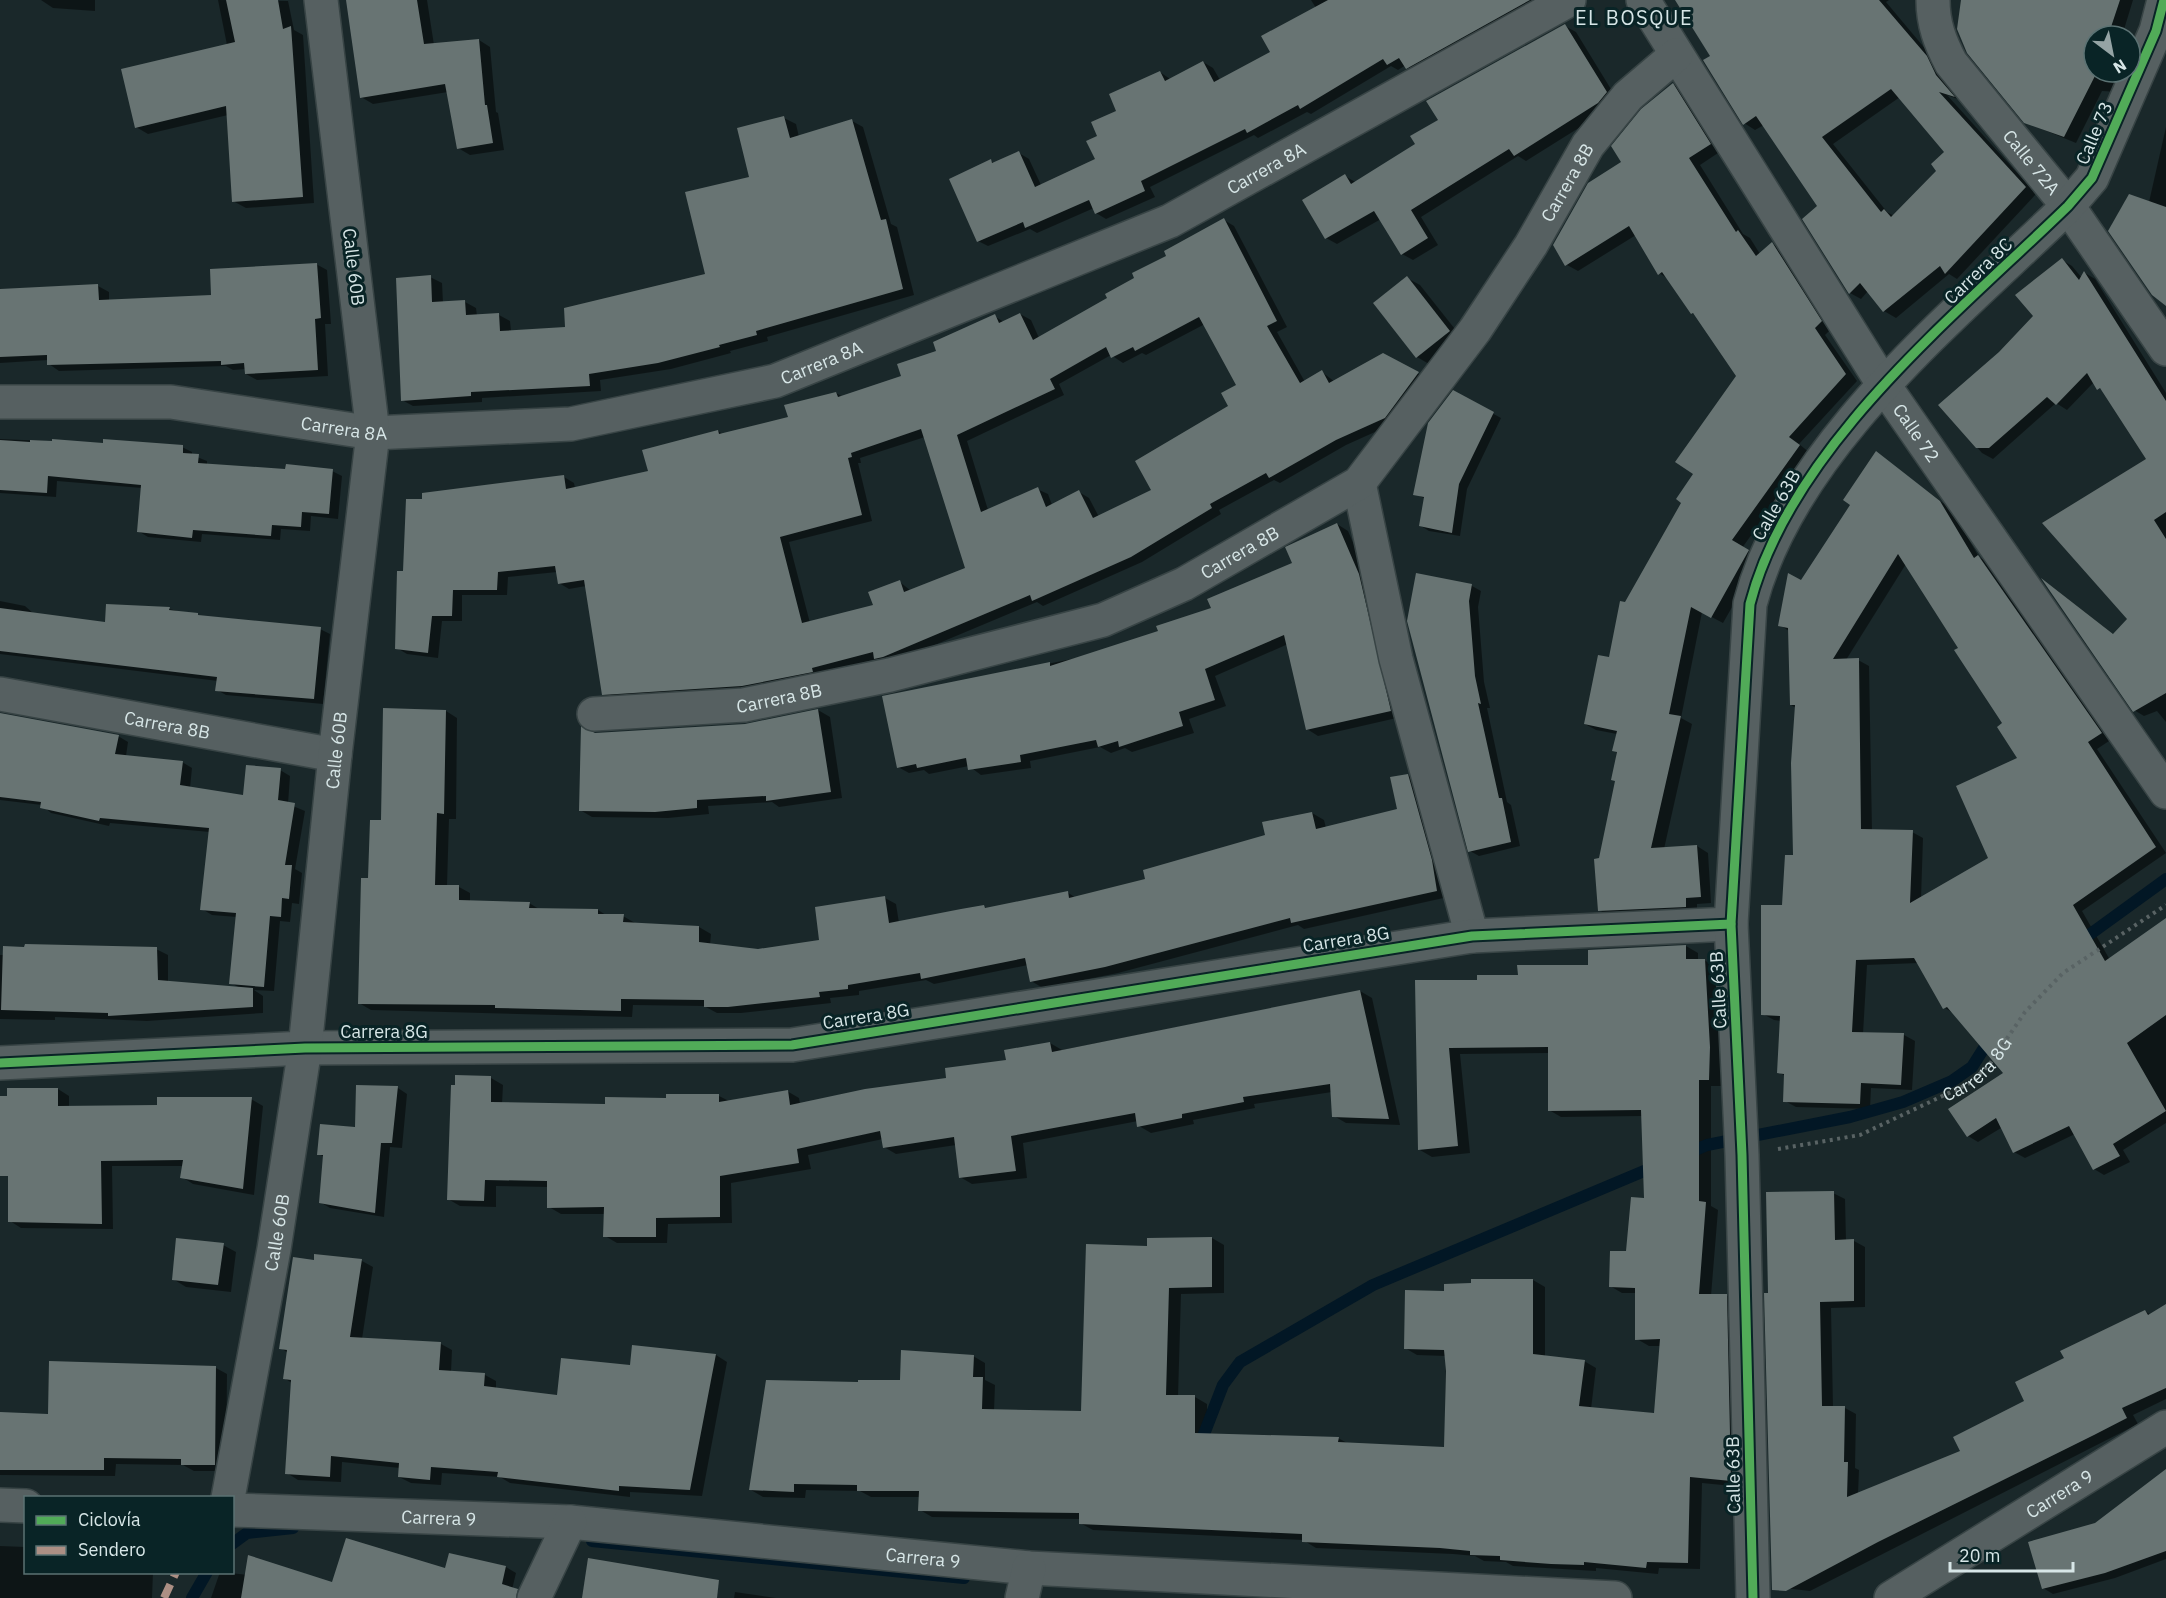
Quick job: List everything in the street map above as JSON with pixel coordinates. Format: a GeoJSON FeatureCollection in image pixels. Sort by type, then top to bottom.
{"type":"FeatureCollection","features":[{"type":"Feature","properties":{"kind":"street","name":"Calle 60B"},"geometry":{"type":"LineString","coordinates":[[228,1496],[273,1249],[305,1048],[335,755],[373,433],[321,0]]}},
{"type":"Feature","properties":{"kind":"street","name":"Carrera 8A"},"geometry":{"type":"LineString","coordinates":[[0,402],[171,402],[373,433],[571,424],[775,381],[1170,221],[1569,0]]}},
{"type":"Feature","properties":{"kind":"street","name":"Calle 72"},"geometry":{"type":"LineString","coordinates":[[1643,0],[1883,384],[2166,792]]}},
{"type":"Feature","properties":{"kind":"street","name":"Calle 72A"},"geometry":{"type":"LineString","coordinates":[[1933,0],[1933,16],[1938,40],[1951,63],[2068,206],[2166,349]]}},
{"type":"Feature","properties":{"kind":"street","name":"Calle 73"},"geometry":{"type":"LineString","coordinates":[[2092,178],[2162,21]]}},
{"type":"Feature","properties":{"kind":"street","name":"Carrera 8B"},"geometry":{"type":"LineString","coordinates":[[594,714],[744,705],[890,675],[1103,620],[1184,584],[1359,483],[1475,330],[1531,245],[1588,145],[1628,96],[1676,55]]}},
{"type":"Feature","properties":{"kind":"street","name":"Carrera 8C"},"geometry":{"type":"LineString","coordinates":[[1883,384],[2068,206],[2092,178]]}},
{"type":"Feature","properties":{"kind":"street","name":"Calle 63B"},"geometry":{"type":"LineString","coordinates":[[1753,1598],[1742,1155],[1731,924],[1750,604],[1757,576],[1783,519],[1824,456],[1883,384]]}},
{"type":"Feature","properties":{"kind":"street"},"geometry":{"type":"LineString","coordinates":[[1359,483],[1396,659],[1472,936]]}},
{"type":"Feature","properties":{"kind":"street","name":"Carrera 8B"},"geometry":{"type":"LineString","coordinates":[[0,694],[335,755]]}},
{"type":"Feature","properties":{"kind":"street","name":"Carrera 8G"},"geometry":{"type":"LineString","coordinates":[[0,1063],[305,1048],[792,1045],[1472,936],[1731,924]]}},
{"type":"Feature","properties":{"kind":"street","name":"Carrera 9"},"geometry":{"type":"LineString","coordinates":[[1891,1598],[2166,1427]]}},
{"type":"Feature","properties":{"kind":"street"},"geometry":{"type":"LineString","coordinates":[[0,1505],[24,1506]]}},
{"type":"Feature","properties":{"kind":"street","name":"Carrera 9"},"geometry":{"type":"LineString","coordinates":[[234,1510],[570,1522],[1025,1583],[1615,1598]]}},
{"type":"Feature","properties":{"kind":"street"},"geometry":{"type":"LineString","coordinates":[[534,1598],[570,1522]]}},
{"type":"Feature","properties":{"kind":"building"},"geometry":{"type":"Polygon","coordinates":[[[226,0],[278,0],[283,29],[291,26],[303,197],[232,202],[226,106],[135,128],[121,69],[235,42],[226,0]]]}},
{"type":"Feature","properties":{"kind":"building"},"geometry":{"type":"Polygon","coordinates":[[[346,0],[417,0],[424,44],[479,39],[485,105],[487,105],[493,143],[457,149],[445,84],[360,98],[346,0]]]}},
{"type":"Feature","properties":{"kind":"building"},"geometry":{"type":"Polygon","coordinates":[[[1328,0],[1530,0],[1406,69],[1399,58],[1387,65],[1383,59],[1300,109],[1298,105],[1247,133],[1245,129],[1141,181],[1145,191],[1095,214],[1089,200],[1025,228],[1023,222],[977,242],[949,179],[991,159],[992,163],[1019,151],[1035,187],[1095,159],[1086,141],[1097,136],[1091,122],[1116,111],[1109,94],[1160,71],[1165,81],[1203,61],[1214,82],[1270,52],[1261,36],[1328,0]]]}},
{"type":"Feature","properties":{"kind":"building"},"geometry":{"type":"Polygon","coordinates":[[[1675,0],[1879,0],[1927,56],[1936,75],[1955,97],[1939,92],[2026,187],[1945,274],[1940,266],[1883,312],[1860,283],[1849,294],[1802,219],[1817,206],[1756,116],[1743,125],[1703,60],[1710,56],[1675,0]],[[1891,89],[1822,137],[1881,212],[1884,209],[1891,217],[1936,171],[1931,164],[1944,152],[1891,89]]]}},
{"type":"Feature","properties":{"kind":"building"},"geometry":{"type":"Polygon","coordinates":[[[1961,0],[2120,0],[2112,24],[2082,24],[2082,84],[2091,84],[2064,137],[2024,123],[1967,53],[1957,29],[1961,0]]]}},
{"type":"Feature","properties":{"kind":"building"},"geometry":{"type":"Polygon","coordinates":[[[1565,24],[1607,92],[1598,103],[1514,156],[1509,149],[1411,210],[1428,238],[1401,255],[1374,211],[1325,239],[1302,200],[1345,174],[1351,184],[1415,144],[1410,136],[1438,120],[1426,101],[1565,24]]]}},
{"type":"Feature","properties":{"kind":"building"},"geometry":{"type":"Polygon","coordinates":[[[1673,83],[1711,144],[1689,158],[1736,232],[1738,230],[1756,256],[1772,242],[1822,321],[1815,328],[1846,374],[1789,437],[1800,445],[1732,540],[1749,550],[1711,618],[1691,607],[1669,714],[1681,716],[1651,848],[1697,845],[1701,897],[1686,898],[1686,907],[1598,911],[1594,859],[1599,858],[1615,781],[1611,780],[1617,752],[1612,751],[1617,731],[1584,724],[1598,655],[1609,657],[1620,601],[1625,602],[1681,503],[1676,499],[1693,474],[1675,462],[1736,376],[1662,272],[1658,275],[1629,226],[1565,266],[1553,245],[1588,183],[1621,162],[1611,146],[1641,109],[1673,83]]]}},
{"type":"Feature","properties":{"kind":"building"},"geometry":{"type":"Polygon","coordinates":[[[784,116],[790,138],[852,119],[881,220],[886,219],[903,289],[756,331],[757,335],[719,345],[720,347],[658,363],[589,374],[590,386],[471,392],[471,396],[401,401],[396,278],[431,275],[432,302],[465,300],[466,315],[499,313],[500,331],[565,327],[564,308],[705,274],[685,192],[749,177],[737,128],[784,116]]]}},
{"type":"Feature","properties":{"kind":"building"},"geometry":{"type":"Polygon","coordinates":[[[2129,194],[2166,207],[2166,306],[2152,295],[2108,231],[2129,194]]]}},
{"type":"Feature","properties":{"kind":"building"},"geometry":{"type":"Polygon","coordinates":[[[1224,218],[1277,321],[1267,326],[1300,383],[1322,370],[1329,383],[1383,353],[1419,372],[1385,418],[1336,440],[1269,478],[1266,473],[1210,504],[1212,508],[1131,557],[1032,601],[1030,595],[883,657],[874,659],[873,652],[812,668],[813,672],[742,686],[602,695],[584,580],[558,584],[555,566],[498,572],[497,590],[453,590],[452,616],[432,616],[428,653],[395,649],[397,571],[403,571],[406,499],[422,499],[422,493],[564,475],[566,489],[648,471],[642,450],[718,430],[719,434],[788,417],[784,405],[836,392],[838,397],[901,376],[897,364],[936,351],[933,342],[995,314],[999,323],[1020,313],[1033,340],[1107,298],[1105,294],[1134,278],[1132,273],[1166,256],[1164,251],[1224,218]],[[1199,317],[1135,351],[1133,347],[1111,358],[1106,347],[1050,379],[1055,389],[957,435],[981,512],[1038,487],[1046,507],[1079,490],[1093,518],[1151,490],[1135,461],[1228,406],[1221,393],[1236,385],[1199,317]],[[921,429],[851,453],[852,457],[848,458],[862,515],[780,537],[802,623],[873,605],[868,592],[900,580],[904,592],[965,568],[921,429]]]}},
{"type":"Feature","properties":{"kind":"building"},"geometry":{"type":"Polygon","coordinates":[[[2062,258],[2079,280],[2084,271],[2166,401],[2166,512],[2154,520],[2166,539],[2166,693],[2133,712],[2041,578],[2113,634],[2127,619],[2042,523],[2146,459],[2100,388],[2097,390],[2087,373],[2056,405],[2047,397],[1989,448],[1976,448],[1938,405],[1999,352],[2033,316],[2015,295],[2062,258]]]}},
{"type":"Feature","properties":{"kind":"building"},"geometry":{"type":"Polygon","coordinates":[[[317,263],[321,318],[315,319],[318,370],[245,374],[244,363],[221,365],[221,361],[47,365],[47,355],[0,357],[0,289],[98,284],[99,300],[211,295],[210,269],[317,263]]]}},
{"type":"Feature","properties":{"kind":"building"},"geometry":{"type":"Polygon","coordinates":[[[1407,276],[1450,331],[1416,358],[1373,303],[1407,276]]]}},
{"type":"Feature","properties":{"kind":"building"},"geometry":{"type":"Polygon","coordinates":[[[1453,390],[1494,412],[1459,484],[1452,533],[1419,526],[1424,497],[1413,495],[1428,423],[1453,390]]]}},
{"type":"Feature","properties":{"kind":"building"},"geometry":{"type":"Polygon","coordinates":[[[52,439],[103,443],[103,439],[183,445],[183,453],[199,454],[198,463],[285,469],[286,464],[333,469],[329,514],[302,512],[301,527],[272,525],[271,536],[193,530],[192,538],[137,532],[141,485],[48,476],[47,493],[0,490],[0,440],[30,442],[30,440],[52,441],[52,439]]]}},
{"type":"Feature","properties":{"kind":"building"},"geometry":{"type":"Polygon","coordinates":[[[1876,451],[1940,501],[1974,558],[1978,555],[2102,733],[2088,742],[2156,847],[2073,905],[2105,961],[2166,918],[2166,1015],[2127,1043],[2166,1111],[2113,1144],[2120,1156],[2093,1170],[2069,1126],[2013,1153],[1996,1118],[1967,1137],[1948,1109],[2003,1073],[1947,1007],[1943,1009],[1914,958],[1856,960],[1852,1032],[1904,1033],[1901,1085],[1861,1083],[1860,1104],[1783,1102],[1784,1074],[1777,1073],[1780,1016],[1761,1015],[1761,905],[1782,905],[1785,855],[1793,855],[1791,763],[1795,705],[1790,705],[1788,628],[1778,626],[1788,573],[1801,580],[1850,505],[1843,500],[1876,451]],[[1898,554],[1833,659],[1859,658],[1861,829],[1913,830],[1910,903],[1988,858],[1956,786],[2017,758],[1997,727],[2002,723],[1954,650],[1958,648],[1898,554]]]}},
{"type":"Feature","properties":{"kind":"building"},"geometry":{"type":"Polygon","coordinates":[[[1337,523],[1359,574],[1391,711],[1306,730],[1284,635],[1205,669],[1215,700],[1179,712],[1183,726],[1119,747],[1118,741],[1098,747],[1096,740],[1020,755],[1021,762],[968,770],[966,758],[917,768],[916,764],[897,768],[882,696],[1050,662],[1050,666],[1158,631],[1156,626],[1211,608],[1207,599],[1292,563],[1285,547],[1337,523]]]}},
{"type":"Feature","properties":{"kind":"building"},"geometry":{"type":"Polygon","coordinates":[[[1416,573],[1472,584],[1469,601],[1475,676],[1481,704],[1478,703],[1511,842],[1468,852],[1407,621],[1416,573]]]}},
{"type":"Feature","properties":{"kind":"building"},"geometry":{"type":"Polygon","coordinates":[[[106,604],[170,607],[169,610],[198,613],[198,615],[321,627],[314,699],[215,691],[217,677],[0,651],[0,608],[105,622],[106,604]]]}},
{"type":"Feature","properties":{"kind":"building"},"geometry":{"type":"Polygon","coordinates":[[[383,708],[446,710],[444,814],[437,813],[435,885],[459,885],[459,900],[530,902],[529,908],[598,909],[598,914],[624,914],[623,922],[699,926],[699,942],[758,949],[819,940],[815,907],[885,896],[889,923],[984,905],[985,908],[1068,891],[1069,898],[1145,879],[1143,870],[1265,835],[1262,822],[1312,812],[1316,829],[1397,809],[1390,777],[1408,774],[1432,860],[1437,891],[1291,923],[1290,918],[1105,967],[1030,982],[1025,958],[921,979],[920,973],[848,985],[848,989],[819,992],[820,997],[728,1007],[704,1007],[704,1000],[621,999],[621,1011],[495,1008],[495,1005],[358,1004],[361,878],[368,878],[370,820],[381,820],[383,708]]]}},
{"type":"Feature","properties":{"kind":"building"},"geometry":{"type":"Polygon","coordinates":[[[818,709],[831,792],[766,801],[766,796],[697,800],[697,808],[655,812],[579,811],[581,726],[595,733],[745,724],[818,709]]]}},
{"type":"Feature","properties":{"kind":"building"},"geometry":{"type":"Polygon","coordinates":[[[0,713],[119,735],[115,754],[183,761],[180,785],[243,795],[246,765],[281,768],[278,800],[295,803],[285,865],[292,865],[289,899],[282,898],[281,917],[270,916],[264,987],[229,984],[236,913],[200,910],[209,828],[100,818],[99,821],[40,808],[41,802],[0,797],[0,713]]]}},
{"type":"Feature","properties":{"kind":"building"},"geometry":{"type":"Polygon","coordinates":[[[25,944],[157,947],[158,980],[253,988],[253,1007],[108,1016],[108,1013],[1,1010],[3,946],[24,947],[25,944]]]}},
{"type":"Feature","properties":{"kind":"building"},"geometry":{"type":"Polygon","coordinates":[[[1686,945],[1686,959],[1705,959],[1710,1047],[1709,1080],[1699,1080],[1699,1201],[1706,1202],[1699,1294],[1727,1294],[1731,1481],[1690,1477],[1688,1563],[1647,1562],[1646,1568],[1584,1562],[1584,1565],[1551,1564],[1500,1560],[1500,1556],[1470,1555],[1470,1551],[1440,1548],[1302,1542],[1302,1534],[1079,1524],[1079,1513],[918,1511],[919,1491],[857,1491],[857,1485],[794,1484],[794,1492],[749,1490],[766,1380],[858,1382],[858,1380],[900,1380],[901,1350],[974,1355],[973,1377],[983,1377],[982,1409],[1081,1411],[1086,1244],[1147,1246],[1147,1238],[1212,1237],[1212,1287],[1169,1288],[1166,1395],[1195,1395],[1195,1433],[1339,1437],[1338,1442],[1444,1447],[1446,1371],[1444,1350],[1404,1349],[1405,1290],[1444,1291],[1444,1284],[1471,1283],[1471,1279],[1533,1279],[1533,1354],[1585,1360],[1579,1406],[1654,1413],[1660,1339],[1635,1340],[1635,1288],[1609,1287],[1610,1251],[1626,1251],[1631,1197],[1644,1198],[1641,1110],[1548,1111],[1548,1047],[1449,1048],[1458,1146],[1418,1150],[1415,980],[1477,980],[1477,975],[1518,975],[1517,965],[1588,965],[1588,950],[1686,945]]]}},
{"type":"Feature","properties":{"kind":"building"},"geometry":{"type":"Polygon","coordinates":[[[1360,990],[1389,1119],[1332,1117],[1330,1084],[1243,1097],[1244,1102],[1182,1114],[1182,1118],[1137,1127],[1135,1113],[1011,1136],[1016,1171],[959,1178],[954,1137],[883,1148],[880,1131],[797,1149],[799,1163],[720,1176],[720,1217],[656,1218],[656,1237],[603,1237],[604,1207],[547,1208],[547,1181],[485,1180],[484,1201],[447,1200],[451,1085],[455,1085],[455,1075],[491,1076],[491,1102],[605,1104],[605,1097],[666,1098],[666,1094],[719,1094],[719,1102],[788,1090],[790,1105],[865,1089],[946,1078],[945,1068],[1006,1060],[1004,1050],[1050,1042],[1052,1052],[1360,990]]]}},
{"type":"Feature","properties":{"kind":"building"},"geometry":{"type":"Polygon","coordinates":[[[356,1085],[398,1086],[392,1143],[381,1143],[375,1213],[319,1203],[323,1155],[317,1155],[320,1124],[355,1127],[356,1085]]]}},
{"type":"Feature","properties":{"kind":"building"},"geometry":{"type":"Polygon","coordinates":[[[7,1088],[58,1088],[58,1106],[157,1105],[157,1097],[252,1097],[243,1189],[180,1178],[183,1160],[101,1161],[102,1224],[8,1222],[8,1176],[0,1176],[0,1096],[7,1096],[7,1088]]]}},
{"type":"Feature","properties":{"kind":"building"},"geometry":{"type":"Polygon","coordinates":[[[1834,1191],[1835,1240],[1854,1239],[1854,1301],[1820,1302],[1822,1406],[1845,1406],[1844,1462],[1848,1462],[1847,1497],[1960,1451],[1953,1437],[2024,1401],[2015,1382],[2064,1358],[2060,1351],[2145,1310],[2148,1315],[2166,1304],[2166,1388],[2122,1408],[2127,1418],[2094,1435],[1878,1542],[1786,1591],[1772,1590],[1764,1293],[1768,1293],[1766,1192],[1834,1191]]]}},
{"type":"Feature","properties":{"kind":"building"},"geometry":{"type":"Polygon","coordinates":[[[176,1238],[224,1243],[218,1285],[172,1280],[176,1238]]]}},
{"type":"Feature","properties":{"kind":"building"},"geometry":{"type":"Polygon","coordinates":[[[314,1254],[362,1259],[350,1337],[441,1342],[439,1370],[485,1373],[484,1386],[557,1395],[561,1358],[630,1365],[632,1345],[716,1354],[690,1490],[619,1486],[619,1491],[497,1477],[498,1472],[431,1467],[430,1480],[398,1477],[399,1463],[331,1456],[330,1477],[285,1474],[291,1380],[283,1379],[287,1350],[279,1349],[293,1257],[314,1260],[314,1254]]]}},
{"type":"Feature","properties":{"kind":"building"},"geometry":{"type":"Polygon","coordinates":[[[49,1361],[216,1366],[215,1465],[181,1465],[181,1459],[104,1458],[104,1470],[0,1470],[0,1412],[48,1414],[49,1361]]]}},
{"type":"Feature","properties":{"kind":"building"},"geometry":{"type":"Polygon","coordinates":[[[2166,1469],[2166,1551],[2105,1573],[2042,1589],[2028,1542],[2095,1523],[2166,1469]]]}},
{"type":"Feature","properties":{"kind":"building"},"geometry":{"type":"Polygon","coordinates":[[[346,1538],[445,1568],[449,1553],[506,1566],[502,1584],[518,1589],[516,1598],[241,1598],[248,1555],[332,1582],[346,1538]]]}},
{"type":"Feature","properties":{"kind":"building"},"geometry":{"type":"Polygon","coordinates":[[[588,1558],[719,1580],[717,1598],[582,1598],[588,1558]]]}},
{"type":"Feature","properties":{"kind":"waterway"},"geometry":{"type":"LineString","coordinates":[[2078,943],[2166,879]]}},
{"type":"Feature","properties":{"kind":"waterway"},"geometry":{"type":"LineString","coordinates":[[1686,1154],[1707,1145],[1850,1117],[1903,1102],[1952,1081],[1972,1067],[1991,1037]]}},
{"type":"Feature","properties":{"kind":"waterway"},"geometry":{"type":"LineString","coordinates":[[1199,1447],[1223,1385],[1240,1362],[1373,1285],[1656,1166]]}},
{"type":"Feature","properties":{"kind":"waterway"},"geometry":{"type":"LineString","coordinates":[[234,1543],[247,1533],[293,1528]]}},
{"type":"Feature","properties":{"kind":"waterway"},"geometry":{"type":"LineString","coordinates":[[592,1541],[964,1578]]}},
{"type":"Feature","properties":{"kind":"waterway"},"geometry":{"type":"LineString","coordinates":[[192,1598],[206,1574]]}},
{"type":"Feature","properties":{"kind":"marked path"},"geometry":{"type":"LineString","coordinates":[[164,1598],[175,1574]]}},
{"type":"Feature","properties":{"kind":"cycle path"},"geometry":{"type":"LineString","coordinates":[[1753,1598],[1742,1155],[1731,924],[1750,604],[1771,546],[1801,491],[1839,438],[1882,387],[1976,292],[2068,206],[2092,178],[2156,31],[2164,0]]}},
{"type":"Feature","properties":{"kind":"cycle path"},"geometry":{"type":"LineString","coordinates":[[0,1063],[305,1048],[792,1045],[1472,936],[1731,924]]}},
{"type":"Feature","properties":{"kind":"district","name":"EL BOSQUE"},"geometry":{"type":"Point","coordinates":[1634,17]}}]}
